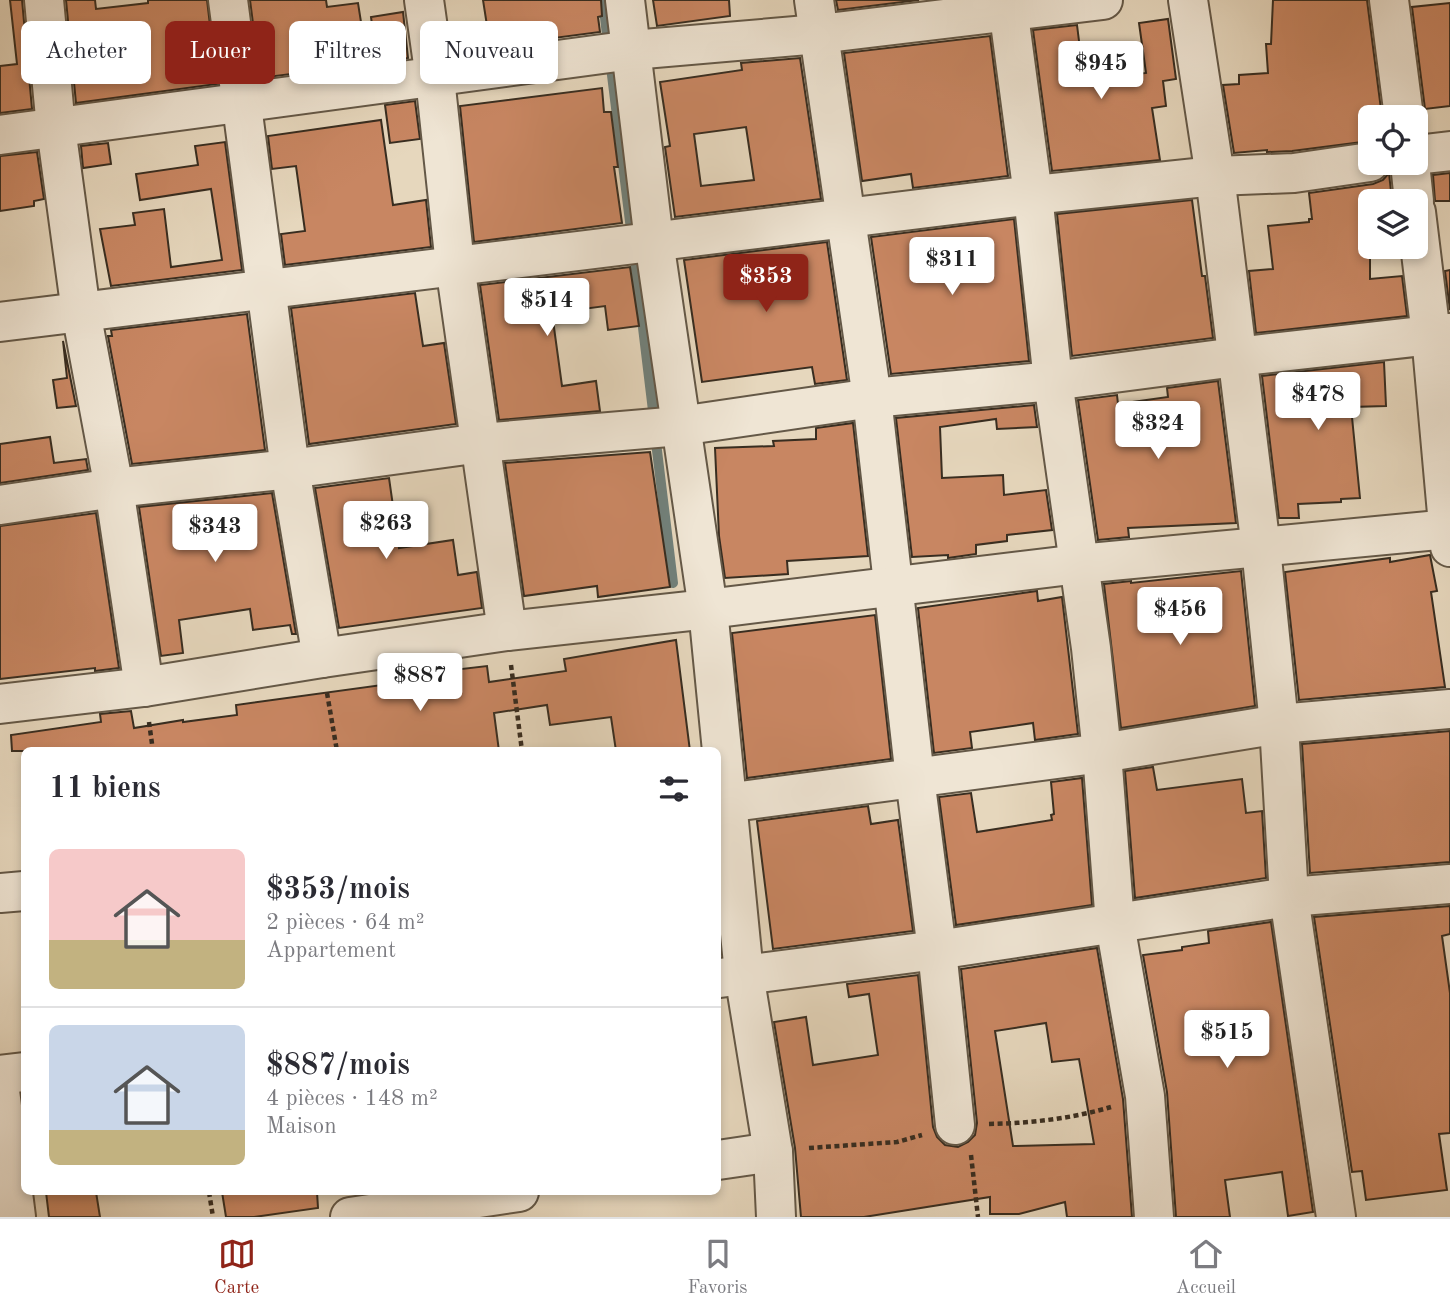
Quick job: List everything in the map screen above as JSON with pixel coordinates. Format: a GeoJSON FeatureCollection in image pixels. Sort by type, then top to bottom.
{"type":"FeatureCollection","features":[{"type":"Feature","properties":{"kind":"street"},"geometry":{"type":"LineString","coordinates":[[44,0],[56,128],[80,312],[114,488],[144,687]]}},
{"type":"Feature","properties":{"kind":"street"},"geometry":{"type":"LineString","coordinates":[[228,0],[290,469],[322,658]]}},
{"type":"Feature","properties":{"kind":"street"},"geometry":{"type":"LineString","coordinates":[[424,0],[427,21]]}},
{"type":"Feature","properties":{"kind":"street"},"geometry":{"type":"LineString","coordinates":[[625,0],[654,241],[708,609],[718,747]]}},
{"type":"Feature","properties":{"kind":"street"},"geometry":{"type":"LineString","coordinates":[[558,61],[817,17],[1103,0]]}},
{"type":"Feature","properties":{"kind":"street"},"geometry":{"type":"LineString","coordinates":[[1188,0],[1215,176],[1261,548],[1279,724],[1289,897],[1336,1217]]}},
{"type":"Feature","properties":{"kind":"street"},"geometry":{"type":"LineString","coordinates":[[1388,0],[1402,105]]}},
{"type":"Feature","properties":{"kind":"street"},"geometry":{"type":"LineString","coordinates":[[1007,5],[1102,753],[1115,924],[1145,1096],[1154,1217]]}},
{"type":"Feature","properties":{"kind":"street"},"geometry":{"type":"LineString","coordinates":[[817,17],[872,398],[915,778],[963,1139]]}},
{"type":"Feature","properties":{"kind":"street"},"geometry":{"type":"LineString","coordinates":[[0,135],[420,80]]}},
{"type":"Feature","properties":{"kind":"street"},"geometry":{"type":"LineString","coordinates":[[436,84],[455,265],[507,631]]}},
{"type":"Feature","properties":{"kind":"street"},"geometry":{"type":"LineString","coordinates":[[1428,154],[1450,151]]}},
{"type":"Feature","properties":{"kind":"street"},"geometry":{"type":"LineString","coordinates":[[0,323],[845,217],[1215,176],[1294,173],[1358,164]]}},
{"type":"Feature","properties":{"kind":"street"},"geometry":{"type":"LineString","coordinates":[[0,704],[144,687],[507,631],[1079,564],[1450,535],[1441,334],[1426,259]]}},
{"type":"Feature","properties":{"kind":"street"},"geometry":{"type":"LineString","coordinates":[[0,505],[114,488],[290,469],[481,443],[680,426],[872,398],[1053,381],[1441,334]]}},
{"type":"Feature","properties":{"kind":"street"},"geometry":{"type":"LineString","coordinates":[[776,1217],[773,1152],[731,976],[722,804],[1102,753],[1279,724],[1450,709]]}},
{"type":"Feature","properties":{"kind":"street"},"geometry":{"type":"LineString","coordinates":[[731,976],[937,950],[1289,897],[1450,884]]}},
{"type":"Feature","properties":{"kind":"street"},"geometry":{"type":"LineString","coordinates":[[0,892],[21,891]]}},
{"type":"Feature","properties":{"kind":"street"},"geometry":{"type":"LineString","coordinates":[[0,1076],[21,1072]]}},
{"type":"Feature","properties":{"kind":"street"},"geometry":{"type":"LineString","coordinates":[[0,1091],[16,1217]]}},
{"type":"Feature","properties":{"kind":"street"},"geometry":{"type":"LineString","coordinates":[[721,1160],[773,1152]]}},
{"type":"Feature","properties":{"kind":"street"},"geometry":{"type":"LineString","coordinates":[[350,1217],[499,1195]]}},
{"type":"Feature","properties":{"kind":"path"},"geometry":{"type":"LineString","coordinates":[[507,631],[522,747]]}},
{"type":"Feature","properties":{"kind":"path"},"geometry":{"type":"LineString","coordinates":[[322,658],[336,747]]}},
{"type":"Feature","properties":{"kind":"path"},"geometry":{"type":"LineString","coordinates":[[963,1139],[978,1217]]}},
{"type":"Feature","properties":{"kind":"path"},"geometry":{"type":"LineString","coordinates":[[209,1195],[213,1217]]}},
{"type":"Feature","properties":{"kind":"building"},"geometry":{"type":"Polygon","coordinates":[[[10,0],[22,0],[24,21],[21,21],[21,84],[30,84],[32,109],[0,113],[0,66],[17,64],[10,0]]]}},
{"type":"Feature","properties":{"kind":"building"},"geometry":{"type":"Polygon","coordinates":[[[66,0],[95,0],[96,9],[148,3],[148,0],[207,0],[210,21],[165,21],[165,84],[217,84],[76,103],[74,84],[151,84],[151,21],[68,21],[66,0]]]}},
{"type":"Feature","properties":{"kind":"building"},"geometry":{"type":"Polygon","coordinates":[[[250,0],[326,0],[327,7],[358,3],[361,21],[289,21],[289,74],[275,76],[275,21],[253,21],[250,0]]]}},
{"type":"Feature","properties":{"kind":"building"},"geometry":{"type":"Polygon","coordinates":[[[483,0],[601,0],[602,16],[598,17],[600,32],[558,38],[558,21],[486,21],[483,0]]]}},
{"type":"Feature","properties":{"kind":"building"},"geometry":{"type":"Polygon","coordinates":[[[653,0],[729,0],[730,16],[657,26],[653,0]]]}},
{"type":"Feature","properties":{"kind":"building"},"geometry":{"type":"Polygon","coordinates":[[[836,0],[919,0],[838,10],[836,0]]]}},
{"type":"Feature","properties":{"kind":"building"},"geometry":{"type":"Polygon","coordinates":[[[1273,0],[1367,0],[1380,105],[1358,105],[1358,143],[1292,151],[1234,153],[1223,85],[1239,84],[1239,75],[1268,73],[1266,44],[1271,44],[1273,0]]]}},
{"type":"Feature","properties":{"kind":"building"},"geometry":{"type":"Polygon","coordinates":[[[1450,3],[1450,106],[1428,109],[1428,105],[1424,105],[1412,7],[1450,3]]]}},
{"type":"Feature","properties":{"kind":"building"},"geometry":{"type":"Polygon","coordinates":[[[403,12],[404,21],[372,21],[371,17],[403,12]]]}},
{"type":"Feature","properties":{"kind":"building"},"geometry":{"type":"Polygon","coordinates":[[[1168,19],[1176,79],[1163,81],[1166,106],[1152,108],[1160,160],[1052,171],[1033,30],[1077,25],[1084,81],[1146,73],[1139,23],[1168,19]]]}},
{"type":"Feature","properties":{"kind":"building"},"geometry":{"type":"Polygon","coordinates":[[[990,36],[1008,176],[913,188],[911,174],[862,181],[844,53],[990,36]]]}},
{"type":"Feature","properties":{"kind":"building"},"geometry":{"type":"Polygon","coordinates":[[[800,58],[821,199],[675,217],[665,147],[670,146],[660,82],[742,70],[741,63],[800,58]],[[746,127],[694,134],[701,186],[754,180],[746,127]]]}},
{"type":"Feature","properties":{"kind":"building"},"geometry":{"type":"Polygon","coordinates":[[[602,88],[604,112],[611,112],[618,167],[614,167],[622,223],[474,242],[460,106],[602,88]]]}},
{"type":"Feature","properties":{"kind":"building"},"geometry":{"type":"Polygon","coordinates":[[[415,101],[420,139],[390,143],[385,105],[415,101]]]}},
{"type":"Feature","properties":{"kind":"building"},"geometry":{"type":"Polygon","coordinates":[[[381,120],[393,205],[426,200],[431,247],[285,265],[281,234],[305,231],[296,166],[272,169],[268,136],[381,120]]]}},
{"type":"Feature","properties":{"kind":"building"},"geometry":{"type":"Polygon","coordinates":[[[225,142],[242,270],[111,286],[100,229],[135,225],[133,213],[164,209],[171,267],[222,260],[211,189],[140,200],[136,174],[198,165],[195,146],[225,142]]]}},
{"type":"Feature","properties":{"kind":"building"},"geometry":{"type":"Polygon","coordinates":[[[108,143],[111,164],[83,168],[81,146],[108,143]]]}},
{"type":"Feature","properties":{"kind":"building"},"geometry":{"type":"Polygon","coordinates":[[[37,152],[44,199],[34,201],[34,206],[0,211],[0,156],[37,152]]]}},
{"type":"Feature","properties":{"kind":"building"},"geometry":{"type":"Polygon","coordinates":[[[1450,173],[1450,201],[1435,201],[1433,175],[1450,173]]]}},
{"type":"Feature","properties":{"kind":"building"},"geometry":{"type":"Polygon","coordinates":[[[1389,175],[1391,189],[1358,189],[1358,259],[1370,259],[1370,279],[1402,276],[1407,316],[1256,333],[1249,271],[1273,269],[1268,226],[1309,222],[1309,219],[1312,219],[1309,193],[1373,184],[1389,175]]]}},
{"type":"Feature","properties":{"kind":"building"},"geometry":{"type":"Polygon","coordinates":[[[1192,200],[1213,338],[1072,356],[1057,214],[1192,200]]]}},
{"type":"Feature","properties":{"kind":"building"},"geometry":{"type":"Polygon","coordinates":[[[1014,219],[1029,361],[891,374],[871,237],[1014,219]]]}},
{"type":"Feature","properties":{"kind":"building"},"geometry":{"type":"Polygon","coordinates":[[[827,242],[847,380],[815,384],[812,367],[702,382],[684,260],[827,242]]]}},
{"type":"Feature","properties":{"kind":"building"},"geometry":{"type":"Polygon","coordinates":[[[630,267],[639,326],[608,330],[605,306],[552,313],[562,386],[596,381],[600,411],[499,420],[480,285],[630,267]]]}},
{"type":"Feature","properties":{"kind":"building"},"geometry":{"type":"Polygon","coordinates":[[[1450,270],[1450,310],[1445,271],[1450,270]]]}},
{"type":"Feature","properties":{"kind":"building"},"geometry":{"type":"Polygon","coordinates":[[[415,293],[423,346],[444,343],[456,424],[309,444],[291,308],[415,293]]]}},
{"type":"Feature","properties":{"kind":"building"},"geometry":{"type":"Polygon","coordinates":[[[247,314],[265,450],[132,464],[108,336],[112,336],[111,330],[247,314]]]}},
{"type":"Feature","properties":{"kind":"building"},"geometry":{"type":"Polygon","coordinates":[[[63,341],[76,406],[57,408],[53,380],[67,378],[63,341]]]}},
{"type":"Feature","properties":{"kind":"building"},"geometry":{"type":"Polygon","coordinates":[[[1384,362],[1386,406],[1351,407],[1360,498],[1341,499],[1341,502],[1298,504],[1299,518],[1279,518],[1262,376],[1384,362]]]}},
{"type":"Feature","properties":{"kind":"building"},"geometry":{"type":"Polygon","coordinates":[[[1218,381],[1236,523],[1128,528],[1129,537],[1098,540],[1078,400],[1117,395],[1118,404],[1168,397],[1167,388],[1218,381]]]}},
{"type":"Feature","properties":{"kind":"building"},"geometry":{"type":"Polygon","coordinates":[[[1034,405],[1037,427],[997,429],[996,419],[940,427],[942,478],[1003,475],[1004,495],[1046,490],[1052,530],[1007,535],[1007,541],[976,545],[976,554],[948,558],[948,555],[912,557],[896,418],[1034,405]]]}},
{"type":"Feature","properties":{"kind":"building"},"geometry":{"type":"Polygon","coordinates":[[[853,423],[868,556],[787,561],[788,574],[725,578],[719,536],[715,448],[774,446],[773,441],[816,439],[816,428],[853,423]]]}},
{"type":"Feature","properties":{"kind":"building"},"geometry":{"type":"Polygon","coordinates":[[[50,437],[54,463],[86,459],[88,470],[0,483],[0,444],[50,437]]]}},
{"type":"Feature","properties":{"kind":"building"},"geometry":{"type":"Polygon","coordinates":[[[650,452],[670,587],[598,597],[597,586],[524,596],[505,463],[650,452]]]}},
{"type":"Feature","properties":{"kind":"building"},"geometry":{"type":"Polygon","coordinates":[[[389,478],[399,548],[453,540],[458,575],[477,572],[482,608],[339,628],[315,488],[389,478]]]}},
{"type":"Feature","properties":{"kind":"building"},"geometry":{"type":"Polygon","coordinates":[[[272,493],[296,634],[292,634],[290,625],[253,630],[250,609],[179,620],[183,653],[161,656],[139,507],[272,493]]]}},
{"type":"Feature","properties":{"kind":"building"},"geometry":{"type":"Polygon","coordinates":[[[96,513],[119,668],[95,671],[95,668],[0,679],[0,526],[96,513]]]}},
{"type":"Feature","properties":{"kind":"building"},"geometry":{"type":"Polygon","coordinates":[[[1430,555],[1437,591],[1431,592],[1445,687],[1299,700],[1285,572],[1390,558],[1390,562],[1430,555]]]}},
{"type":"Feature","properties":{"kind":"building"},"geometry":{"type":"Polygon","coordinates":[[[1241,571],[1255,706],[1121,728],[1104,584],[1241,571]]]}},
{"type":"Feature","properties":{"kind":"building"},"geometry":{"type":"Polygon","coordinates":[[[1037,591],[1038,601],[1062,597],[1078,734],[1035,740],[1033,723],[970,732],[972,748],[934,753],[918,608],[1037,591]]]}},
{"type":"Feature","properties":{"kind":"building"},"geometry":{"type":"Polygon","coordinates":[[[875,615],[891,759],[747,778],[732,633],[875,615]]]}},
{"type":"Feature","properties":{"kind":"building"},"geometry":{"type":"Polygon","coordinates":[[[676,640],[689,747],[615,747],[611,717],[550,725],[547,705],[494,713],[498,747],[21,747],[21,751],[12,751],[11,735],[101,722],[100,714],[131,711],[134,728],[237,715],[236,705],[419,680],[418,674],[487,666],[489,682],[566,671],[564,659],[676,640]]]}},
{"type":"Feature","properties":{"kind":"building"},"geometry":{"type":"Polygon","coordinates":[[[1450,731],[1450,862],[1310,873],[1302,744],[1450,731]]]}},
{"type":"Feature","properties":{"kind":"building"},"geometry":{"type":"Polygon","coordinates":[[[1153,767],[1157,790],[1242,779],[1246,813],[1262,811],[1266,878],[1135,898],[1125,771],[1153,767]]]}},
{"type":"Feature","properties":{"kind":"building"},"geometry":{"type":"Polygon","coordinates":[[[1082,778],[1092,905],[956,925],[939,797],[971,793],[977,832],[1052,820],[1051,815],[1054,814],[1051,782],[1082,778]]]}},
{"type":"Feature","properties":{"kind":"building"},"geometry":{"type":"Polygon","coordinates":[[[868,806],[871,824],[898,820],[913,931],[773,949],[757,821],[868,806]]]}},
{"type":"Feature","properties":{"kind":"building"},"geometry":{"type":"Polygon","coordinates":[[[1450,906],[1450,934],[1442,936],[1450,993],[1450,1133],[1439,1134],[1447,1190],[1366,1200],[1362,1171],[1352,1172],[1314,917],[1450,906]]]}},
{"type":"Feature","properties":{"kind":"building"},"geometry":{"type":"Polygon","coordinates":[[[1271,922],[1313,1212],[1288,1216],[1282,1172],[1225,1180],[1230,1217],[1176,1217],[1167,1092],[1143,955],[1209,943],[1208,931],[1271,922]]]}},
{"type":"Feature","properties":{"kind":"building"},"geometry":{"type":"Polygon","coordinates":[[[1097,948],[1123,1099],[1132,1217],[1067,1217],[1065,1202],[1019,1214],[990,1214],[990,1197],[864,1217],[801,1217],[795,1148],[774,1022],[806,1017],[813,1065],[878,1055],[869,994],[849,997],[847,984],[918,975],[933,1127],[937,1137],[945,1145],[958,1147],[975,1135],[977,1123],[961,969],[1097,948]],[[1046,1023],[995,1031],[1013,1146],[1094,1144],[1079,1059],[1052,1062],[1046,1023]]]}},
{"type":"Feature","properties":{"kind":"building"},"geometry":{"type":"Polygon","coordinates":[[[46,1195],[96,1195],[100,1217],[49,1217],[46,1195]]]}},
{"type":"Feature","properties":{"kind":"building"},"geometry":{"type":"Polygon","coordinates":[[[222,1195],[317,1195],[318,1208],[254,1217],[226,1217],[222,1195]]]}},
{"type":"Feature","properties":{"kind":"waterway"},"geometry":{"type":"LineString","coordinates":[[603,0],[608,44]]}},
{"type":"Feature","properties":{"kind":"waterway"},"geometry":{"type":"LineString","coordinates":[[610,59],[632,238]]}},
{"type":"Feature","properties":{"kind":"waterway"},"geometry":{"type":"LineString","coordinates":[[634,253],[654,419]]}},
{"type":"Feature","properties":{"kind":"waterway"},"geometry":{"type":"LineString","coordinates":[[655,434],[673,583]]}}]}
